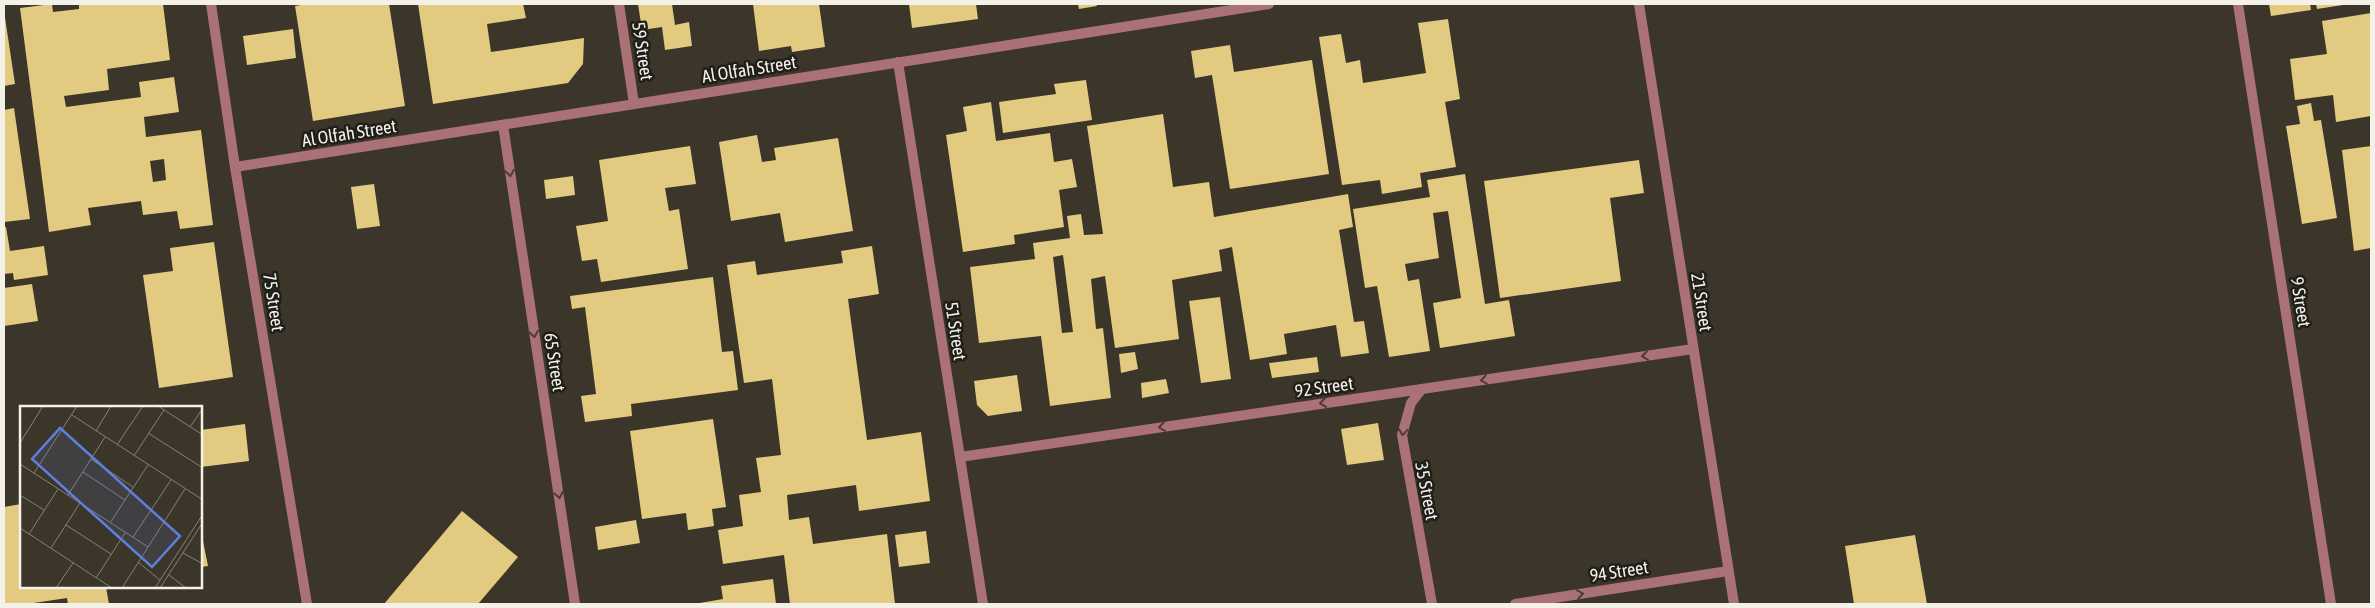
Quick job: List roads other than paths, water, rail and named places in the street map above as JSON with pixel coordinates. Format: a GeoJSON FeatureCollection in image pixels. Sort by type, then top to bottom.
{"type":"FeatureCollection","features":[{"type":"Feature","properties":{"kind":"street","name":"75 Street"},"geometry":{"type":"LineString","coordinates":[[211,4],[235,167],[308,604]]}},
{"type":"Feature","properties":{"kind":"street","name":"59 Street"},"geometry":{"type":"LineString","coordinates":[[619,4],[634,104]]}},
{"type":"Feature","properties":{"kind":"street","name":"Al Olfah Street"},"geometry":{"type":"LineString","coordinates":[[235,167],[1269,4]]}},
{"type":"Feature","properties":{"kind":"street","name":"21 Street"},"geometry":{"type":"LineString","coordinates":[[1639,4],[1734,604]]}},
{"type":"Feature","properties":{"kind":"street","name":"9 Street"},"geometry":{"type":"LineString","coordinates":[[2238,4],[2331,604]]}},
{"type":"Feature","properties":{"kind":"street","name":"51 Street"},"geometry":{"type":"LineString","coordinates":[[898,62],[983,604]]}},
{"type":"Feature","properties":{"kind":"street","name":"65 Street"},"geometry":{"type":"LineString","coordinates":[[503,125],[575,604]]}},
{"type":"Feature","properties":{"kind":"street","name":"92 Street"},"geometry":{"type":"LineString","coordinates":[[960,457],[1693,349]]}},
{"type":"Feature","properties":{"kind":"street","name":"35 Street"},"geometry":{"type":"LineString","coordinates":[[1422,389],[1410,403],[1402,435],[1432,604]]}},
{"type":"Feature","properties":{"kind":"street","name":"94 Street"},"geometry":{"type":"LineString","coordinates":[[1515,604],[1728,571]]}}]}
